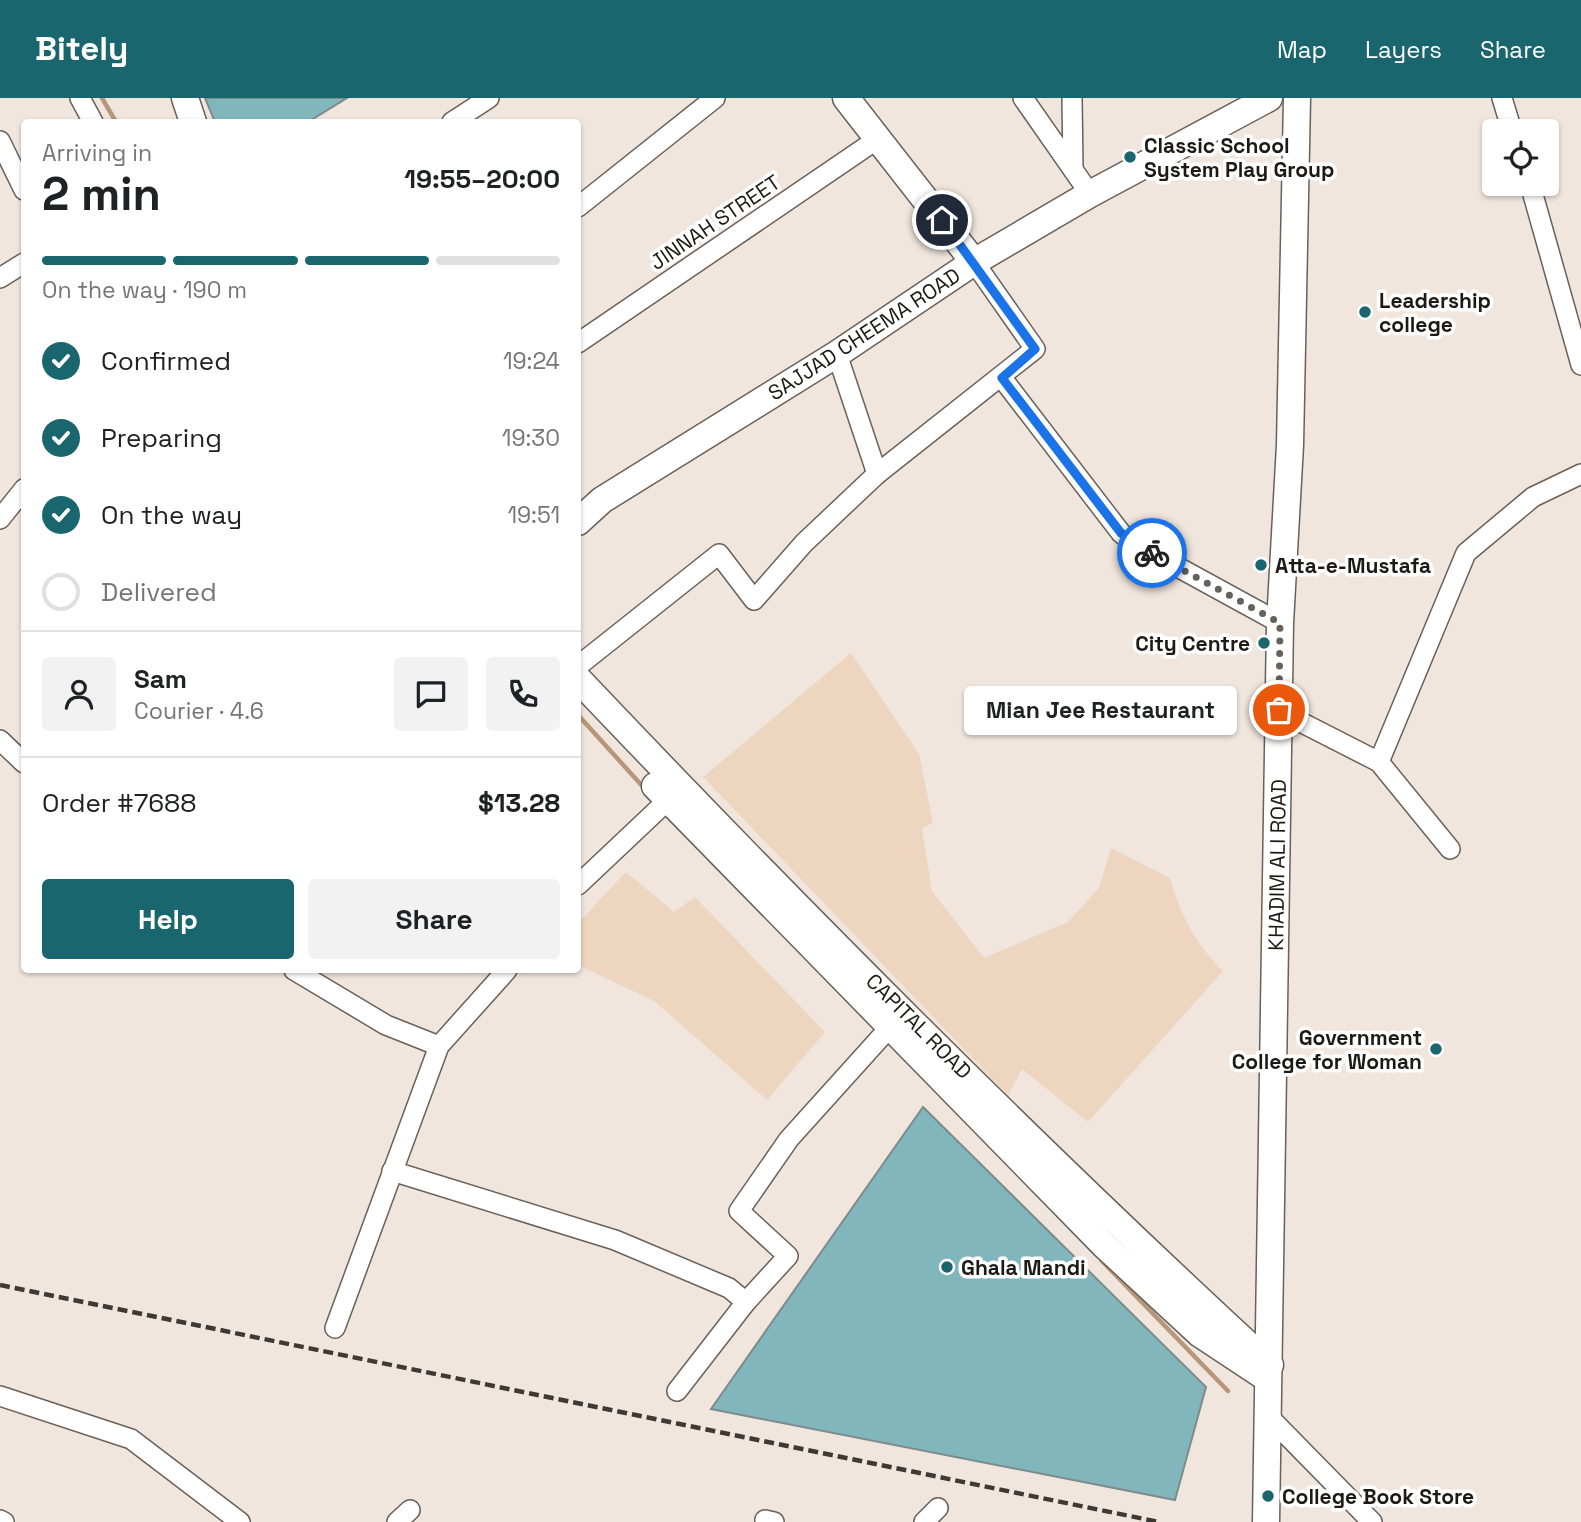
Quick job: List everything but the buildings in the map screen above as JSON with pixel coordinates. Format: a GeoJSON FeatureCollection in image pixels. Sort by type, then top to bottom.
{"type":"FeatureCollection","features":[{"type":"Feature","properties":{"kind":"street"},"geometry":{"type":"LineString","coordinates":[[80,98],[91,119]]}},
{"type":"Feature","properties":{"kind":"street"},"geometry":{"type":"LineString","coordinates":[[185,98],[192,119]]}},
{"type":"Feature","properties":{"kind":"street"},"geometry":{"type":"LineString","coordinates":[[457,119],[489,98]]}},
{"type":"Feature","properties":{"kind":"street"},"geometry":{"type":"LineString","coordinates":[[581,205],[715,98]]}},
{"type":"Feature","properties":{"kind":"street"},"geometry":{"type":"LineString","coordinates":[[581,664],[719,554],[754,600],[804,543],[877,474],[1002,378],[1035,349],[974,262],[846,98]]}},
{"type":"Feature","properties":{"kind":"street"},"geometry":{"type":"LineString","coordinates":[[1023,98],[1090,194]]}},
{"type":"Feature","properties":{"kind":"street"},"geometry":{"type":"LineString","coordinates":[[1072,98],[1073,169]]}},
{"type":"Feature","properties":{"kind":"street","name":"SAJJAD CHEEMA ROAD"},"geometry":{"type":"LineString","coordinates":[[581,519],[602,500],[837,354],[974,262],[1090,194],[1269,98]]}},
{"type":"Feature","properties":{"kind":"street"},"geometry":{"type":"LineString","coordinates":[[1502,98],[1508,119]]}},
{"type":"Feature","properties":{"kind":"street","name":"KHADIM ALI ROAD"},"geometry":{"type":"LineString","coordinates":[[1266,1522],[1280,623],[1290,445],[1295,99]]}},
{"type":"Feature","properties":{"kind":"street","name":"JINNAH STREET"},"geometry":{"type":"LineString","coordinates":[[581,341],[879,138]]}},
{"type":"Feature","properties":{"kind":"street"},"geometry":{"type":"LineString","coordinates":[[0,141],[21,184]]}},
{"type":"Feature","properties":{"kind":"street"},"geometry":{"type":"LineString","coordinates":[[1533,196],[1581,365]]}},
{"type":"Feature","properties":{"kind":"street"},"geometry":{"type":"LineString","coordinates":[[0,278],[21,265]]}},
{"type":"Feature","properties":{"kind":"street"},"geometry":{"type":"LineString","coordinates":[[837,354],[877,474]]}},
{"type":"Feature","properties":{"kind":"street"},"geometry":{"type":"LineString","coordinates":[[1002,378],[1121,533],[1132,542],[1280,623]]}},
{"type":"Feature","properties":{"kind":"street"},"geometry":{"type":"LineString","coordinates":[[1379,762],[1416,665],[1466,553],[1533,497],[1581,474]]}},
{"type":"Feature","properties":{"kind":"street"},"geometry":{"type":"LineString","coordinates":[[0,519],[21,493]]}},
{"type":"Feature","properties":{"kind":"street","name":"CAPITAL ROAD"},"geometry":{"type":"LineString","coordinates":[[581,683],[675,794],[1113,1238],[1269,1372]]}},
{"type":"Feature","properties":{"kind":"street"},"geometry":{"type":"LineString","coordinates":[[581,706],[675,794],[890,1027],[1113,1238]]}},
{"type":"Feature","properties":{"kind":"street"},"geometry":{"type":"LineString","coordinates":[[1279,710],[1379,762],[1450,849]]}},
{"type":"Feature","properties":{"kind":"street"},"geometry":{"type":"LineString","coordinates":[[0,740],[21,760]]}},
{"type":"Feature","properties":{"kind":"street"},"geometry":{"type":"LineString","coordinates":[[581,882],[675,794]]}},
{"type":"Feature","properties":{"kind":"street"},"geometry":{"type":"LineString","coordinates":[[299,973],[386,1025],[439,1046]]}},
{"type":"Feature","properties":{"kind":"street"},"geometry":{"type":"LineString","coordinates":[[335,1328],[439,1046],[505,973]]}},
{"type":"Feature","properties":{"kind":"street"},"geometry":{"type":"LineString","coordinates":[[677,1391],[746,1301],[788,1256],[739,1211],[789,1139],[890,1027]]}},
{"type":"Feature","properties":{"kind":"street"},"geometry":{"type":"LineString","coordinates":[[392,1171],[615,1240],[729,1288],[746,1301]]}},
{"type":"Feature","properties":{"kind":"street"},"geometry":{"type":"LineString","coordinates":[[0,1396],[131,1439],[240,1522]]}},
{"type":"Feature","properties":{"kind":"street"},"geometry":{"type":"LineString","coordinates":[[1268,1416],[1372,1522]]}},
{"type":"Feature","properties":{"kind":"shaded area"},"geometry":{"type":"Polygon","coordinates":[[[851,653],[919,754],[933,822],[922,829],[932,891],[984,958],[1068,922],[1099,888],[1111,848],[1170,878],[1178,904],[1190,928],[1205,951],[1223,971],[1088,1122],[1022,1069],[1008,1095],[703,777],[851,653]]]}},
{"type":"Feature","properties":{"kind":"shaded area"},"geometry":{"type":"Polygon","coordinates":[[[626,872],[674,912],[695,897],[825,1032],[767,1100],[654,1001],[581,966],[581,920],[626,872]]]}},
{"type":"Feature","properties":{"kind":"waterway"},"geometry":{"type":"LineString","coordinates":[[102,98],[114,119]]}},
{"type":"Feature","properties":{"kind":"waterway"},"geometry":{"type":"LineString","coordinates":[[581,718],[645,789]]}},
{"type":"Feature","properties":{"kind":"waterway"},"geometry":{"type":"LineString","coordinates":[[1102,1261],[1228,1391]]}},
{"type":"Feature","properties":{"kind":"railway"},"geometry":{"type":"LineString","coordinates":[[0,1285],[1159,1522]]}},
{"type":"Feature","properties":{"kind":"way so far"},"geometry":{"type":"LineString","coordinates":[[1152,553],[1280,623],[1279,710]]}},
{"type":"Feature","properties":{"kind":"place","name":"Classic School System Play Group"},"geometry":{"type":"Point","coordinates":[1130,157]}},
{"type":"Feature","properties":{"kind":"place","name":"Leadership college"},"geometry":{"type":"Point","coordinates":[1365,312]}},
{"type":"Feature","properties":{"kind":"place","name":"Atta-e-Mustafa"},"geometry":{"type":"Point","coordinates":[1261,565]}},
{"type":"Feature","properties":{"kind":"place","name":"City Centre"},"geometry":{"type":"Point","coordinates":[1264,643]}},
{"type":"Feature","properties":{"kind":"place","name":"Mian Jee Restaurant"},"geometry":{"type":"Point","coordinates":[1279,710]}},
{"type":"Feature","properties":{"kind":"place","name":"Government College for Woman"},"geometry":{"type":"Point","coordinates":[1436,1049]}},
{"type":"Feature","properties":{"kind":"place","name":"Ghala Mandi"},"geometry":{"type":"Point","coordinates":[947,1267]}},
{"type":"Feature","properties":{"kind":"place","name":"College Book Store"},"geometry":{"type":"Point","coordinates":[1268,1496]}},
{"type":"Feature","properties":{"kind":"route"},"geometry":{"type":"LineString","coordinates":[[942,220],[1035,349],[1002,378],[1121,533],[1152,553]]}}]}
